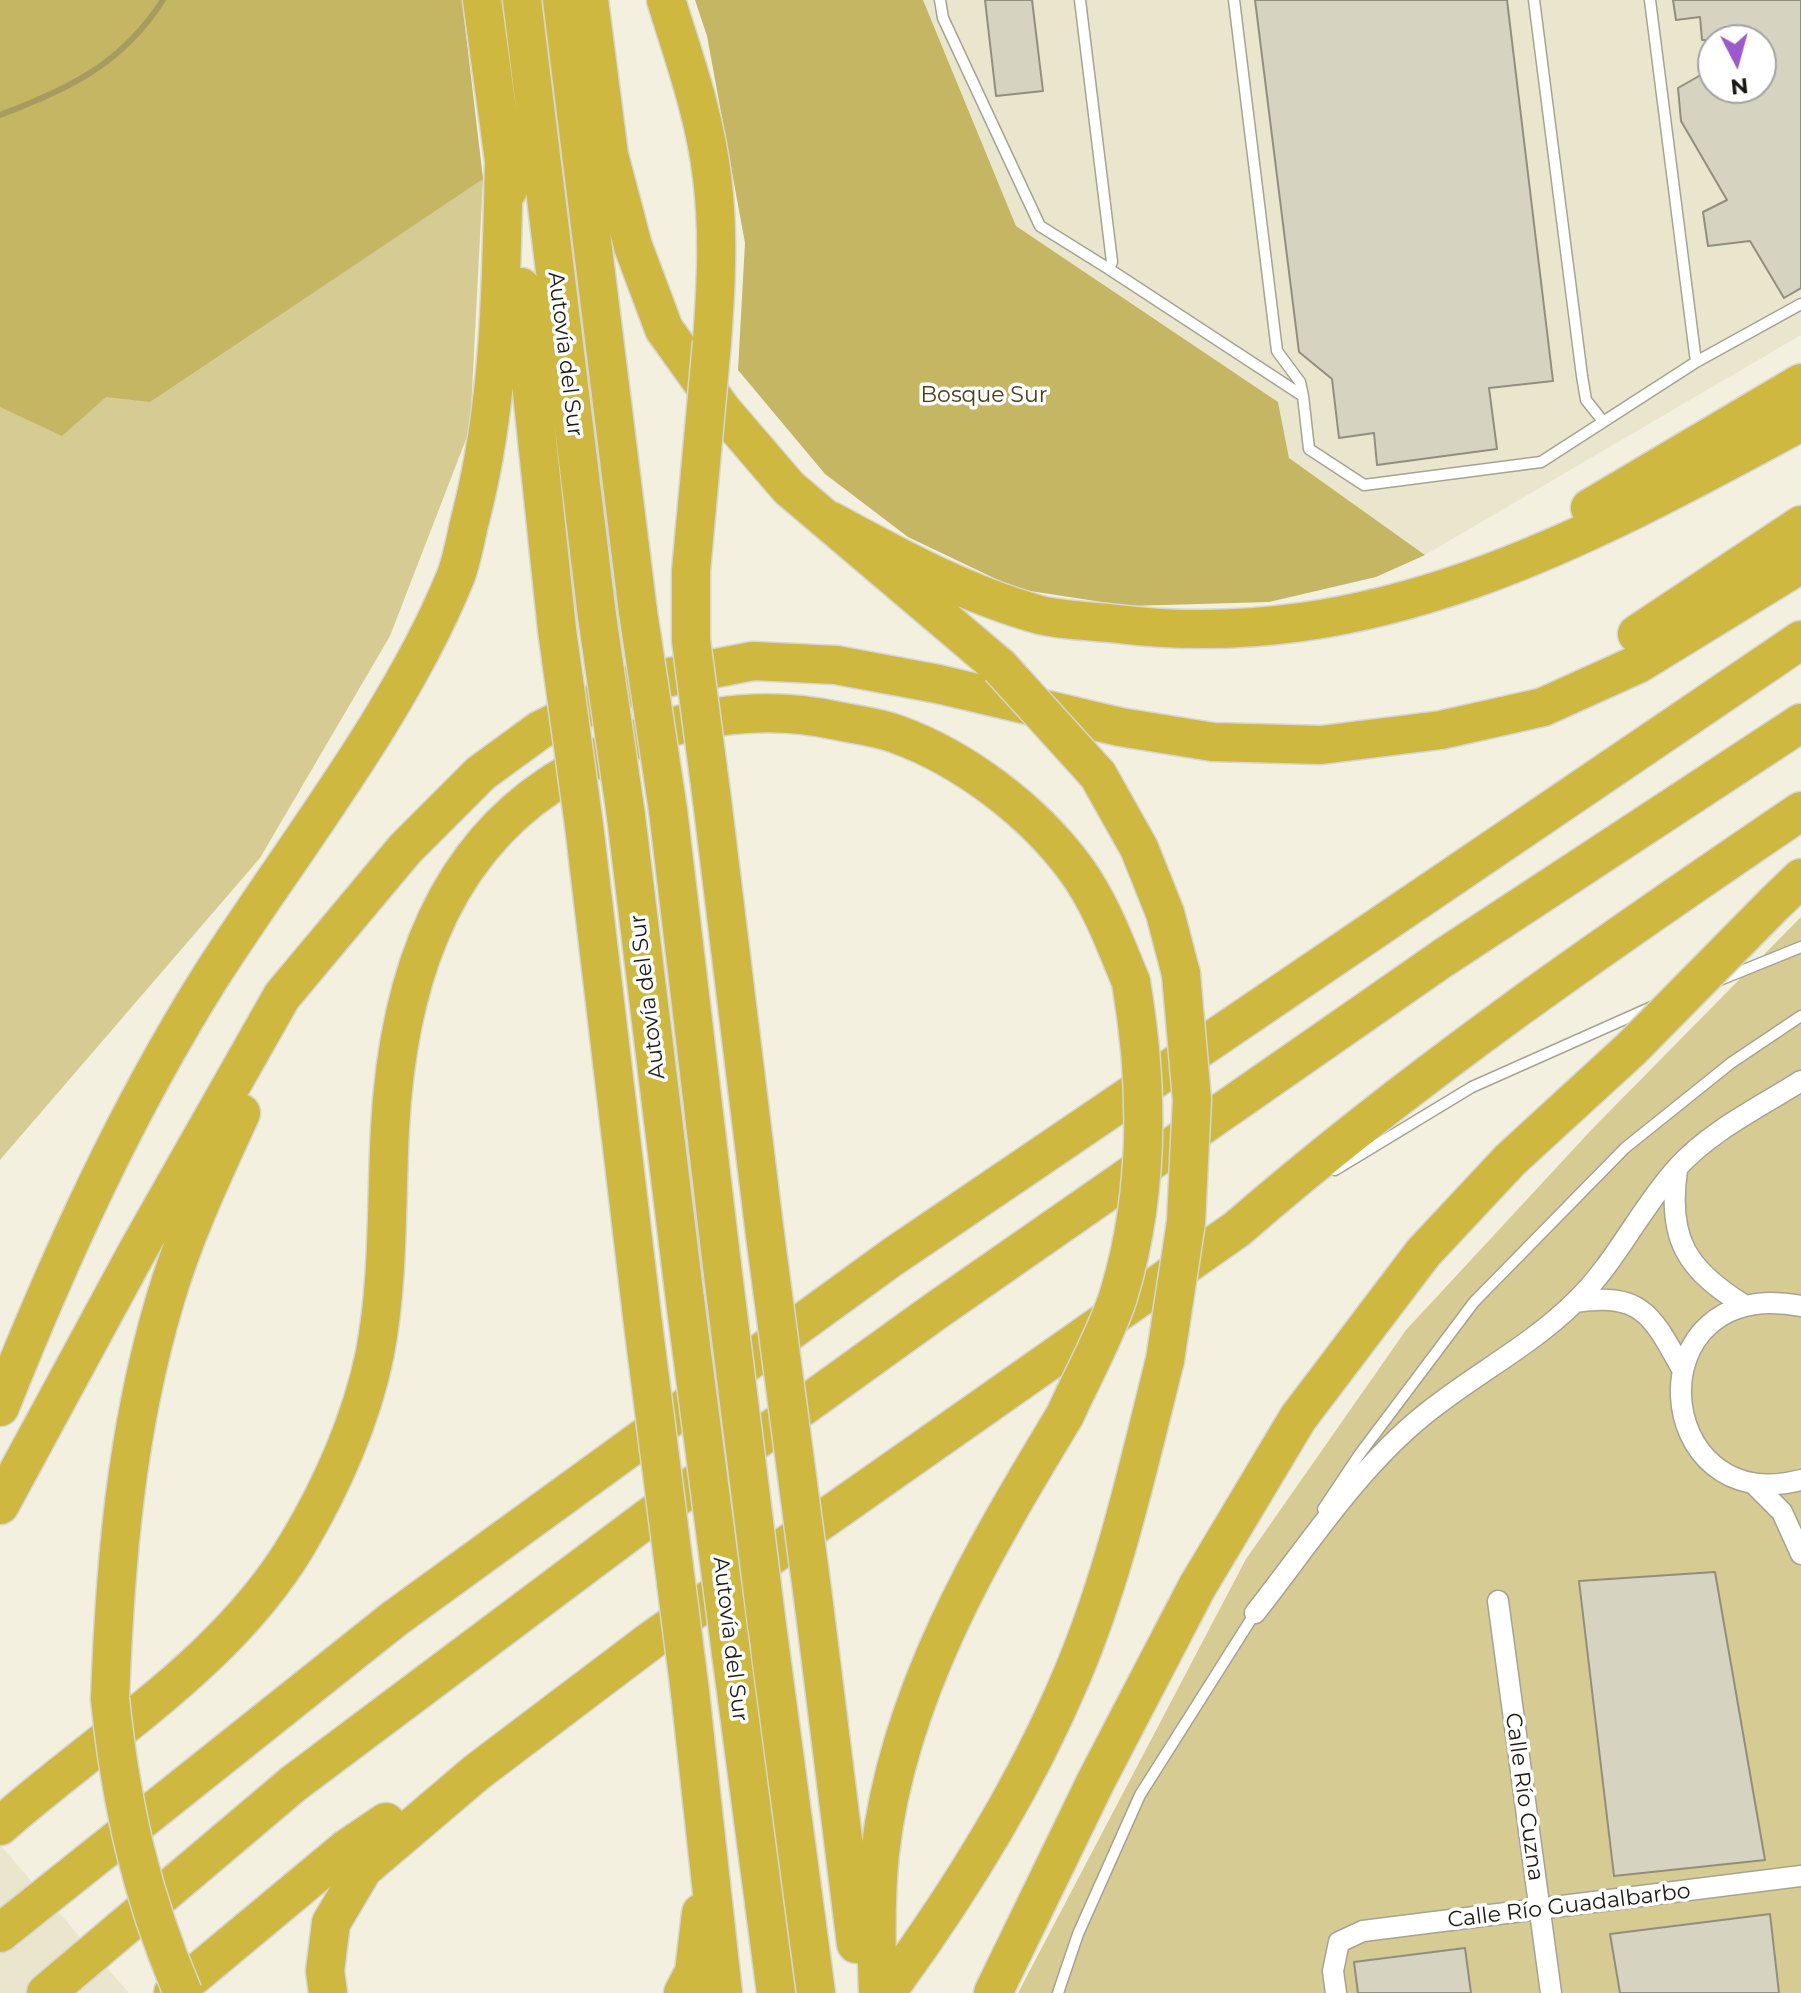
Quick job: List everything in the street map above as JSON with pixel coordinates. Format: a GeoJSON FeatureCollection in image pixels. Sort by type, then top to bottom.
{"type":"FeatureCollection","features":[{"type":"Feature","properties":{"kind":"highway"},"geometry":{"type":"LineString","coordinates":[[482,0],[523,298],[557,630],[584,825],[690,1692],[723,1993]]}},
{"type":"Feature","properties":{"kind":"highway","name":"Autovía del Sur"},"geometry":{"type":"LineString","coordinates":[[522,0],[597,616],[626,816],[685,1300],[776,1993]]}},
{"type":"Feature","properties":{"kind":"highway","name":"Autovía del Sur"},"geometry":{"type":"LineString","coordinates":[[562,0],[638,612],[668,810],[767,1626],[816,1993]]}},
{"type":"Feature","properties":{"kind":"highway"},"geometry":{"type":"LineString","coordinates":[[589,0],[609,155],[633,246],[664,329],[722,410],[789,488],[1000,667],[1098,775],[1139,848],[1165,913],[1181,974],[1192,1100],[1186,1222],[1165,1360],[1123,1526],[1070,1680],[994,1828],[933,1929],[886,1993]]}},
{"type":"Feature","properties":{"kind":"highway"},"geometry":{"type":"LineString","coordinates":[[666,0],[696,93],[712,175],[717,236],[712,342],[691,571],[691,640],[862,1993]]}},
{"type":"Feature","properties":{"kind":"highway"},"geometry":{"type":"LineString","coordinates":[[0,1407],[77,1229],[138,1103],[209,980],[363,745],[423,644],[456,576],[483,467],[500,343],[504,164]]}},
{"type":"Feature","properties":{"kind":"highway"},"geometry":{"type":"LineString","coordinates":[[1312,622],[1490,553],[1590,508],[1801,383]]}},
{"type":"Feature","properties":{"kind":"highway"},"geometry":{"type":"LineString","coordinates":[[831,521],[937,579],[1043,615],[1174,631],[1312,622],[1387,608],[1494,573],[1648,505],[1801,422]]}},
{"type":"Feature","properties":{"kind":"highway"},"geometry":{"type":"LineString","coordinates":[[1441,730],[1565,680],[1801,525]]}},
{"type":"Feature","properties":{"kind":"highway"},"geometry":{"type":"LineString","coordinates":[[0,1505],[138,1250],[282,996],[405,849],[481,773],[540,730],[634,684],[753,661],[836,665],[938,684],[1120,727],[1213,742],[1321,745],[1441,730],[1543,707],[1638,664],[1801,564]]}},
{"type":"Feature","properties":{"kind":"highway"},"geometry":{"type":"LineString","coordinates":[[0,1933],[394,1619],[891,1258],[1801,640]]}},
{"type":"Feature","properties":{"kind":"highway"},"geometry":{"type":"LineString","coordinates":[[0,1826],[55,1777],[164,1693],[241,1618],[298,1545],[354,1428],[374,1354],[385,1281],[390,1122],[403,1013],[423,942],[487,840],[548,786],[635,738],[729,713],[815,716],[895,734],[969,770],[1034,822],[1074,868],[1108,925],[1131,982],[1141,1044],[1145,1106],[1139,1213],[1117,1300],[1065,1415],[957,1607],[925,1676],[903,1742],[880,1851],[875,1929],[878,1993]]}},
{"type":"Feature","properties":{"kind":"highway"},"geometry":{"type":"LineString","coordinates":[[46,1993],[293,1784],[660,1509],[937,1310],[1430,967],[1801,723]]}},
{"type":"Feature","properties":{"kind":"highway"},"geometry":{"type":"LineString","coordinates":[[173,1993],[346,1849],[653,1639],[1237,1229],[1324,1154],[1644,918],[1801,811]]}},
{"type":"Feature","properties":{"kind":"highway"},"geometry":{"type":"LineString","coordinates":[[183,1993],[161,1941],[136,1865],[119,1780],[110,1699],[116,1561],[126,1476],[142,1389],[165,1299],[193,1220],[241,1114],[301,1006],[405,849]]}},
{"type":"Feature","properties":{"kind":"highway"},"geometry":{"type":"LineString","coordinates":[[993,1993],[1089,1795],[1197,1587],[1298,1418],[1423,1253],[1510,1160],[1631,1049],[1788,891]]}},
{"type":"Feature","properties":{"kind":"highway"},"geometry":{"type":"LineString","coordinates":[[328,1993],[325,1971],[331,1923],[363,1869],[477,1772],[653,1639]]}},
{"type":"Feature","properties":{"kind":"highway"},"geometry":{"type":"LineString","coordinates":[[683,1993],[694,1972],[701,1932],[702,1794]]}},
{"type":"Feature","properties":{"kind":"street"},"geometry":{"type":"LineString","coordinates":[[1255,1613],[1371,1465],[1424,1415],[1533,1341],[1575,1302],[1602,1274],[1678,1167],[1723,1130],[1801,1081]]}},
{"type":"Feature","properties":{"kind":"street"},"geometry":{"type":"LineString","coordinates":[[1678,1167],[1674,1194],[1677,1225],[1686,1256],[1709,1284],[1744,1305]]}},
{"type":"Feature","properties":{"kind":"street"},"geometry":{"type":"LineString","coordinates":[[1575,1302],[1608,1297],[1637,1306],[1660,1330],[1682,1369]]}},
{"type":"Feature","properties":{"kind":"street"},"geometry":{"type":"LineString","coordinates":[[1801,1306],[1772,1300],[1744,1305],[1722,1314],[1705,1328],[1691,1347],[1682,1369],[1679,1392],[1682,1418],[1693,1442],[1709,1461],[1729,1475],[1753,1483],[1776,1485],[1801,1480]]}},
{"type":"Feature","properties":{"kind":"street"},"geometry":{"type":"LineString","coordinates":[[1753,1483],[1782,1512],[1801,1554]]}},
{"type":"Feature","properties":{"kind":"street","name":"Calle Río Cuzna"},"geometry":{"type":"LineString","coordinates":[[1498,1601],[1551,1993]]}},
{"type":"Feature","properties":{"kind":"street","name":"Calle Río Guadalbarbo"},"geometry":{"type":"LineString","coordinates":[[1336,1993],[1333,1971],[1339,1942],[1363,1931],[1801,1876]]}},
{"type":"Feature","properties":{"kind":"lane"},"geometry":{"type":"LineString","coordinates":[[940,0],[943,18],[1040,226],[1303,396]]}},
{"type":"Feature","properties":{"kind":"lane"},"geometry":{"type":"LineString","coordinates":[[1080,0],[1112,262],[1109,269]]}},
{"type":"Feature","properties":{"kind":"lane"},"geometry":{"type":"LineString","coordinates":[[1234,0],[1277,351],[1300,382],[1309,449],[1364,485],[1541,462],[1696,362],[1801,304]]}},
{"type":"Feature","properties":{"kind":"lane"},"geometry":{"type":"LineString","coordinates":[[1534,0],[1582,376],[1586,400],[1602,420]]}},
{"type":"Feature","properties":{"kind":"lane"},"geometry":{"type":"LineString","coordinates":[[1650,0],[1696,362]]}},
{"type":"Feature","properties":{"kind":"lane"},"geometry":{"type":"LineString","coordinates":[[1329,1174],[1472,1087],[1610,1024],[1801,947]]}},
{"type":"Feature","properties":{"kind":"lane"},"geometry":{"type":"LineString","coordinates":[[1058,1993],[1078,1934],[1140,1795],[1359,1455],[1474,1302],[1625,1148],[1731,1063],[1801,1016]]}},
{"type":"Feature","properties":{"kind":"lane"},"geometry":{"type":"LineString","coordinates":[[1237,1229],[1303,1190]]}},
{"type":"Feature","properties":{"kind":"shaded area"},"geometry":{"type":"Polygon","coordinates":[[[0,0],[460,0],[483,179],[470,429],[390,636],[260,858],[0,1160],[0,0]]]}},
{"type":"Feature","properties":{"kind":"shaded area"},"geometry":{"type":"Polygon","coordinates":[[[923,0],[1801,0],[1801,335],[1425,555],[1289,458],[1278,402],[1016,226],[923,0]]]}},
{"type":"Feature","properties":{"kind":"shaded area"},"geometry":{"type":"Polygon","coordinates":[[[1801,917],[1801,1993],[1018,1993],[1246,1559],[1406,1330],[1594,1127],[1801,917]]]}},
{"type":"Feature","properties":{"kind":"shaded area"},"geometry":{"type":"Polygon","coordinates":[[[0,1845],[129,1993],[0,1993],[0,1845]]]}},
{"type":"Feature","properties":{"kind":"green space"},"geometry":{"type":"Polygon","coordinates":[[[0,0],[462,0],[483,179],[150,402],[106,397],[62,436],[0,407],[0,0]]]}},
{"type":"Feature","properties":{"kind":"green space","name":"Bosque Sur"},"geometry":{"type":"Polygon","coordinates":[[[695,0],[923,0],[1016,226],[1278,402],[1289,458],[1425,555],[1376,577],[1269,602],[1128,606],[1017,589],[908,537],[825,474],[738,370],[745,243],[707,36],[695,0]]]}},
{"type":"Feature","properties":{"kind":"building"},"geometry":{"type":"Polygon","coordinates":[[[985,0],[1032,0],[1043,91],[996,96],[985,0]]]}},
{"type":"Feature","properties":{"kind":"building"},"geometry":{"type":"Polygon","coordinates":[[[1255,0],[1507,0],[1553,381],[1489,388],[1497,449],[1377,465],[1374,433],[1339,438],[1332,379],[1299,352],[1255,0]]]}},
{"type":"Feature","properties":{"kind":"building"},"geometry":{"type":"Polygon","coordinates":[[[1673,0],[1801,0],[1801,288],[1784,298],[1750,241],[1708,246],[1703,212],[1727,200],[1681,121],[1678,88],[1697,77],[1697,104],[1777,104],[1777,24],[1701,24],[1700,17],[1676,20],[1673,0]]]}},
{"type":"Feature","properties":{"kind":"building"},"geometry":{"type":"Polygon","coordinates":[[[1715,1572],[1765,1860],[1614,1876],[1579,1581],[1715,1572]]]}},
{"type":"Feature","properties":{"kind":"building"},"geometry":{"type":"Polygon","coordinates":[[[1770,1914],[1779,1993],[1620,1993],[1610,1934],[1770,1914]]]}},
{"type":"Feature","properties":{"kind":"building"},"geometry":{"type":"Polygon","coordinates":[[[1465,1948],[1471,1993],[1358,1993],[1354,1962],[1465,1948]]]}},
{"type":"Feature","properties":{"kind":"waterway"},"geometry":{"type":"LineString","coordinates":[[0,115],[71,84],[112,58],[147,22],[163,0]]}}]}
